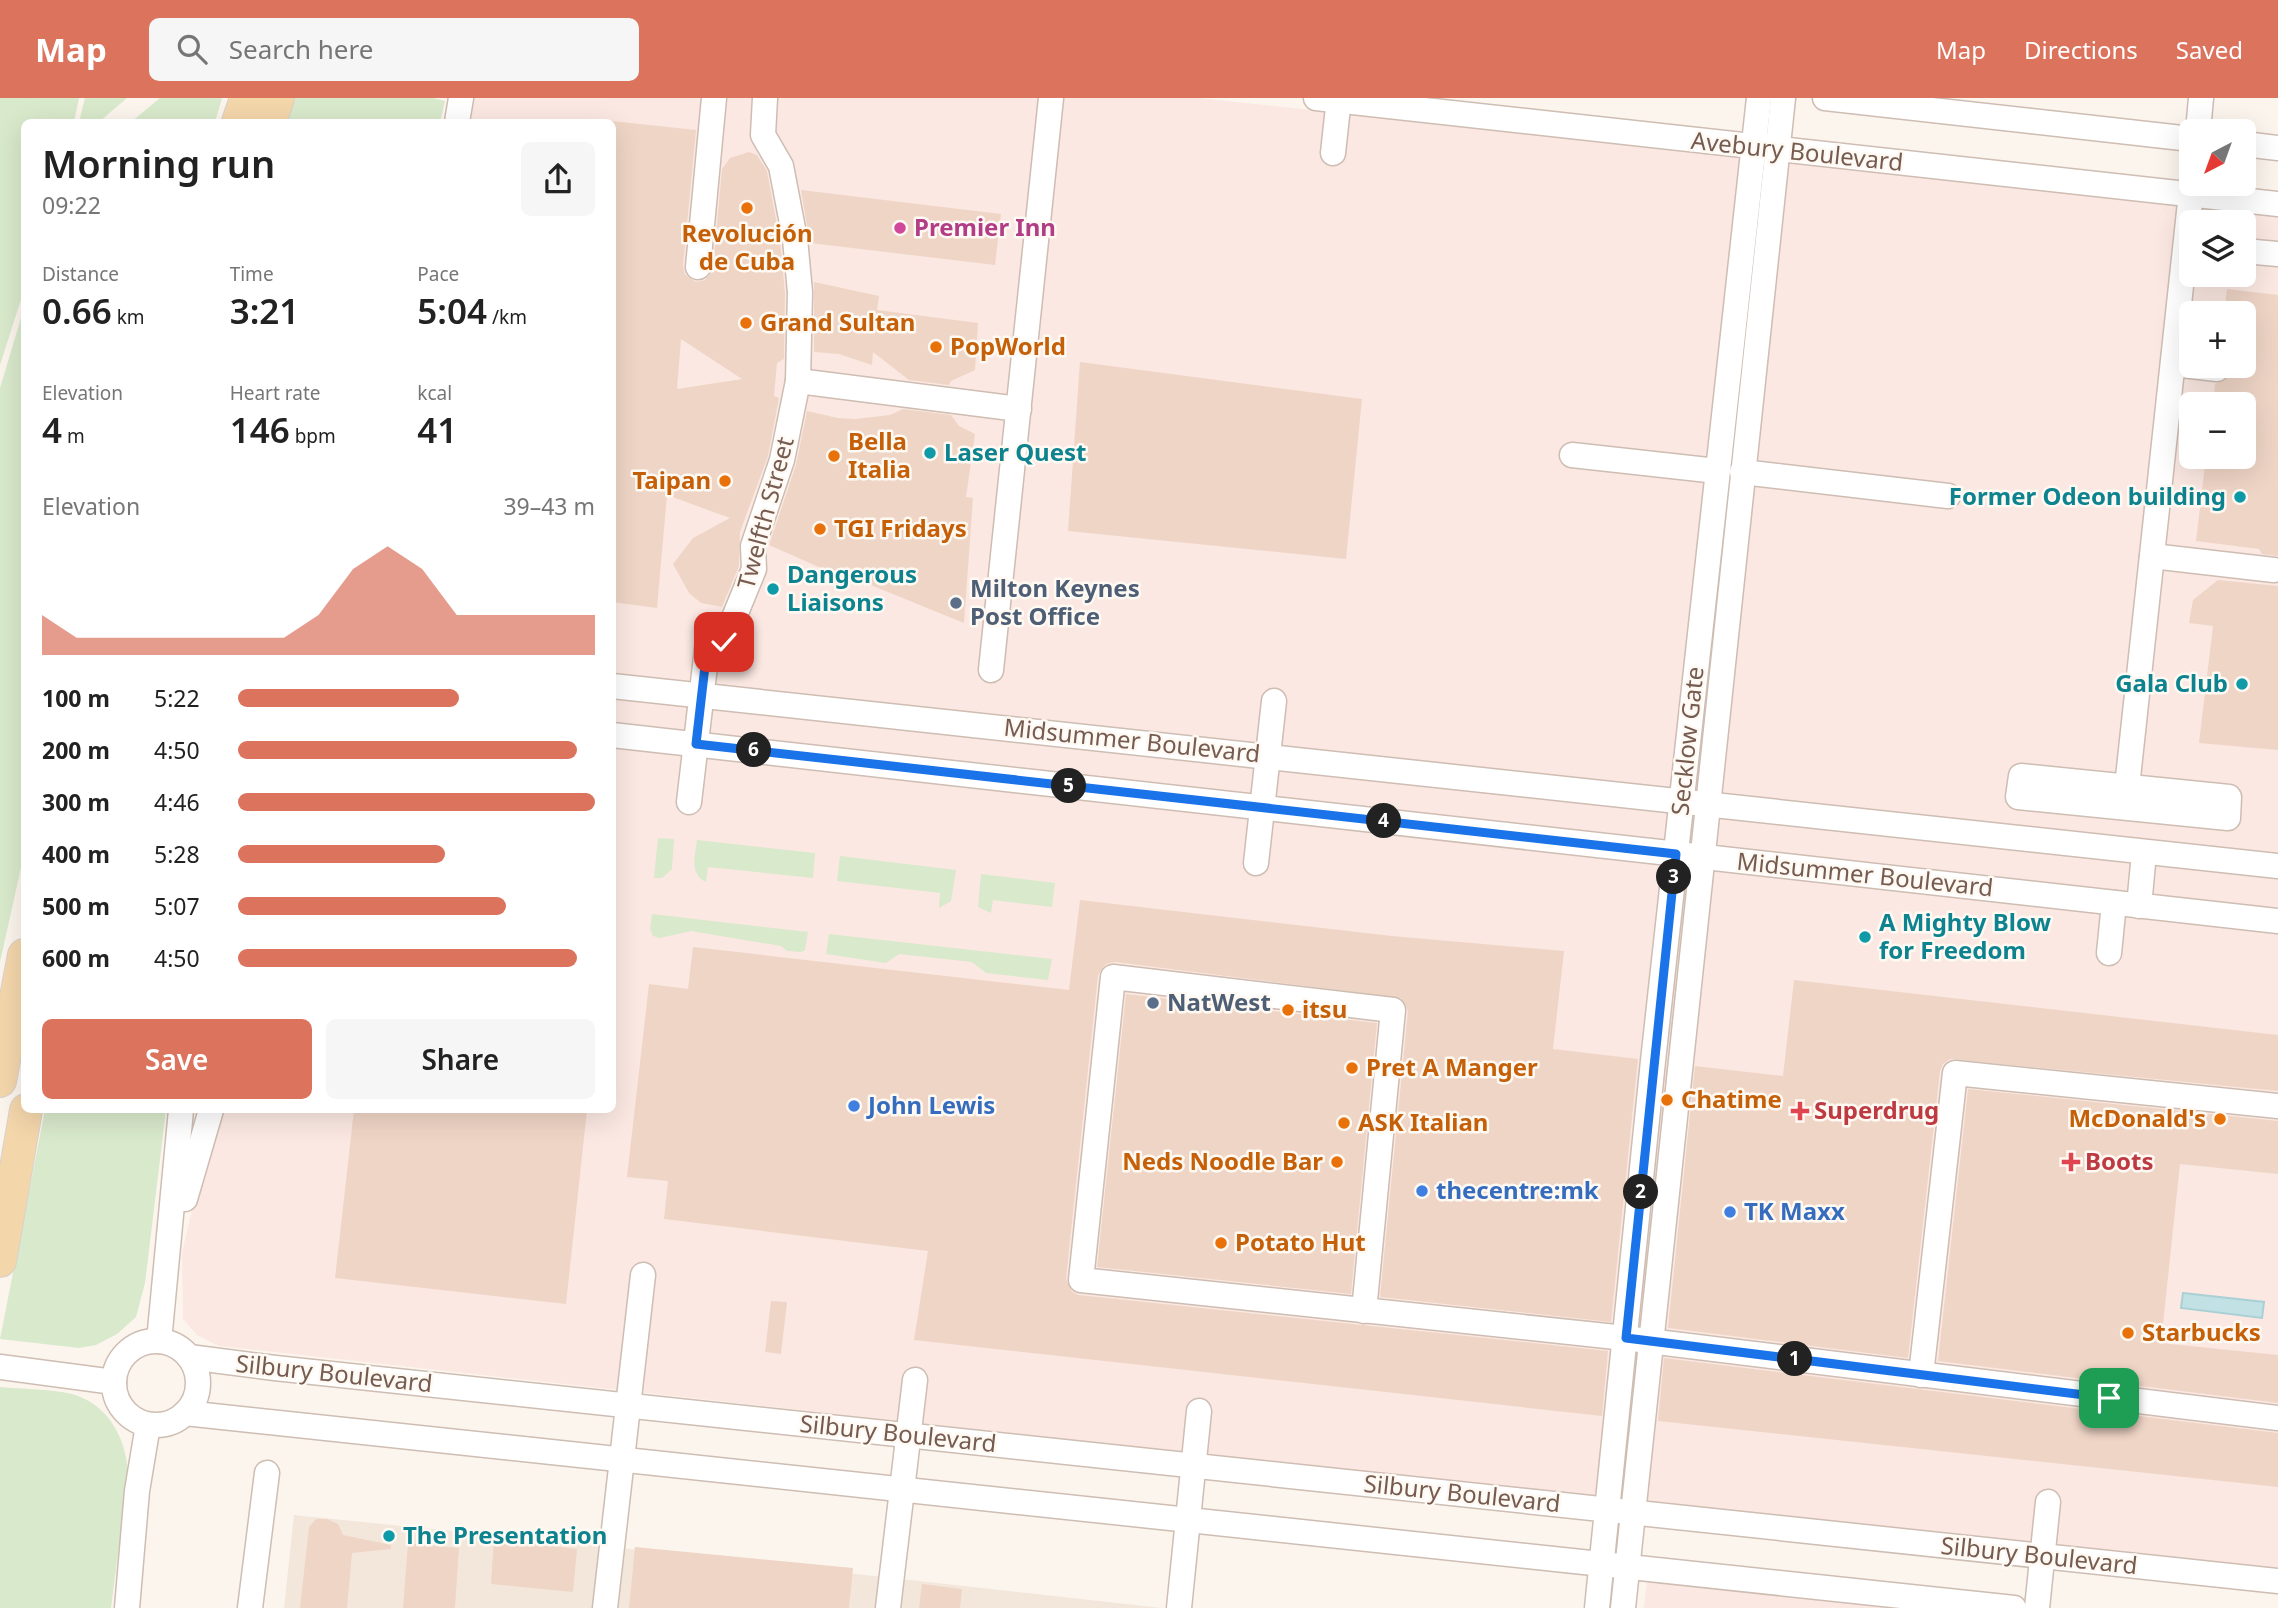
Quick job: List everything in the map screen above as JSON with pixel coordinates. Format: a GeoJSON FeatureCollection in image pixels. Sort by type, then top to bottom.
{"type":"FeatureCollection","features":[{"type":"Feature","properties":{"kind":"main road"},"geometry":{"type":"LineString","coordinates":[[239,119],[246,98]]}},
{"type":"Feature","properties":{"kind":"main road"},"geometry":{"type":"LineString","coordinates":[[271,119],[278,98]]}},
{"type":"Feature","properties":{"kind":"main road"},"geometry":{"type":"LineString","coordinates":[[0,1081],[21,971]]}},
{"type":"Feature","properties":{"kind":"main road"},"geometry":{"type":"LineString","coordinates":[[0,1261],[25,1113]]}},
{"type":"Feature","properties":{"kind":"street"},"geometry":{"type":"LineString","coordinates":[[458,119],[461,98]]}},
{"type":"Feature","properties":{"kind":"street"},"geometry":{"type":"LineString","coordinates":[[698,267],[714,98]]}},
{"type":"Feature","properties":{"kind":"street","name":"Twelfth Street"},"geometry":{"type":"LineString","coordinates":[[702,695],[708,640],[724,642],[754,569],[753,546],[782,460],[798,381],[800,292],[795,239],[781,166],[763,135],[765,98]]}},
{"type":"Feature","properties":{"kind":"street"},"geometry":{"type":"LineString","coordinates":[[991,670],[1051,98]]}},
{"type":"Feature","properties":{"kind":"street","name":"Secklow Gate"},"geometry":{"type":"LineString","coordinates":[[1602,1564],[1759,98]]}},
{"type":"Feature","properties":{"kind":"street","name":"Secklow Gate"},"geometry":{"type":"LineString","coordinates":[[1703,857],[1783,98]]}},
{"type":"Feature","properties":{"kind":"street"},"geometry":{"type":"LineString","coordinates":[[1825,98],[2179,138]]}},
{"type":"Feature","properties":{"kind":"street"},"geometry":{"type":"LineString","coordinates":[[2199,119],[2201,98]]}},
{"type":"Feature","properties":{"kind":"street"},"geometry":{"type":"LineString","coordinates":[[1332,99],[1333,153]]}},
{"type":"Feature","properties":{"kind":"street","name":"Avebury Boulevard"},"geometry":{"type":"LineString","coordinates":[[1332,99],[1779,149],[2179,188]]}},
{"type":"Feature","properties":{"kind":"street"},"geometry":{"type":"LineString","coordinates":[[2256,145],[2278,148]]}},
{"type":"Feature","properties":{"kind":"street","name":"Avebury Boulevard"},"geometry":{"type":"LineString","coordinates":[[2232,196],[2278,204]]}},
{"type":"Feature","properties":{"kind":"street"},"geometry":{"type":"LineString","coordinates":[[2256,252],[2278,254]]}},
{"type":"Feature","properties":{"kind":"street"},"geometry":{"type":"LineString","coordinates":[[2127,787],[2183,287]]}},
{"type":"Feature","properties":{"kind":"street"},"geometry":{"type":"LineString","coordinates":[[2173,364],[2179,365]]}},
{"type":"Feature","properties":{"kind":"street"},"geometry":{"type":"LineString","coordinates":[[798,381],[1019,409]]}},
{"type":"Feature","properties":{"kind":"street"},"geometry":{"type":"LineString","coordinates":[[1572,456],[1717,471]]}},
{"type":"Feature","properties":{"kind":"street"},"geometry":{"type":"LineString","coordinates":[[1742,472],[1948,496]]}},
{"type":"Feature","properties":{"kind":"street"},"geometry":{"type":"LineString","coordinates":[[2152,556],[2274,569]]}},
{"type":"Feature","properties":{"kind":"street","name":"Midsummer Boulevard"},"geometry":{"type":"LineString","coordinates":[[616,686],[1710,804]]}},
{"type":"Feature","properties":{"kind":"street"},"geometry":{"type":"LineString","coordinates":[[689,802],[702,695]]}},
{"type":"Feature","properties":{"kind":"street"},"geometry":{"type":"LineString","coordinates":[[1256,863],[1274,701]]}},
{"type":"Feature","properties":{"kind":"street","name":"Midsummer Boulevard"},"geometry":{"type":"LineString","coordinates":[[616,735],[2278,921]]}},
{"type":"Feature","properties":{"kind":"street"},"geometry":{"type":"LineString","coordinates":[[2021,776],[2127,787],[2229,797],[2228,818],[2018,797],[2021,776]]}},
{"type":"Feature","properties":{"kind":"street"},"geometry":{"type":"LineString","coordinates":[[1710,804],[2278,866]]}},
{"type":"Feature","properties":{"kind":"street"},"geometry":{"type":"LineString","coordinates":[[2139,906],[2144,853]]}},
{"type":"Feature","properties":{"kind":"street"},"geometry":{"type":"LineString","coordinates":[[1623,1608],[1703,857]]}},
{"type":"Feature","properties":{"kind":"street"},"geometry":{"type":"LineString","coordinates":[[2109,953],[2114,903]]}},
{"type":"Feature","properties":{"kind":"street"},"geometry":{"type":"LineString","coordinates":[[1364,1311],[1392,1010],[1112,977],[1081,1280],[1364,1311],[1626,1338],[2278,1418]]}},
{"type":"Feature","properties":{"kind":"street"},"geometry":{"type":"LineString","coordinates":[[1921,1375],[1955,1073],[2278,1106]]}},
{"type":"Feature","properties":{"kind":"street"},"geometry":{"type":"LineString","coordinates":[[159,1341],[181,1113]]}},
{"type":"Feature","properties":{"kind":"street"},"geometry":{"type":"LineString","coordinates":[[176,1175],[190,1132],[193,1113]]}},
{"type":"Feature","properties":{"kind":"street"},"geometry":{"type":"LineString","coordinates":[[169,1254],[210,1113]]}},
{"type":"Feature","properties":{"kind":"street"},"geometry":{"type":"LineString","coordinates":[[605,1608],[626,1405],[643,1275]]}},
{"type":"Feature","properties":{"kind":"street"},"geometry":{"type":"LineString","coordinates":[[159,1341],[170,1343],[188,1357],[198,1380],[193,1404],[185,1413],[168,1423],[148,1425],[127,1414],[115,1394],[114,1382],[116,1368],[123,1357],[145,1342],[159,1341]]}},
{"type":"Feature","properties":{"kind":"street","name":"Silbury Boulevard"},"geometry":{"type":"LineString","coordinates":[[188,1357],[2278,1581]]}},
{"type":"Feature","properties":{"kind":"street"},"geometry":{"type":"LineString","coordinates":[[0,1367],[114,1382]]}},
{"type":"Feature","properties":{"kind":"street"},"geometry":{"type":"LineString","coordinates":[[888,1608],[906,1435],[915,1380]]}},
{"type":"Feature","properties":{"kind":"street"},"geometry":{"type":"LineString","coordinates":[[1179,1608],[1199,1411]]}},
{"type":"Feature","properties":{"kind":"street"},"geometry":{"type":"LineString","coordinates":[[185,1413],[2014,1608]]}},
{"type":"Feature","properties":{"kind":"street"},"geometry":{"type":"LineString","coordinates":[[127,1608],[137,1491],[148,1425]]}},
{"type":"Feature","properties":{"kind":"street"},"geometry":{"type":"LineString","coordinates":[[250,1608],[267,1473]]}},
{"type":"Feature","properties":{"kind":"street"},"geometry":{"type":"LineString","coordinates":[[2038,1608],[2048,1502]]}},
{"type":"Feature","properties":{"kind":"street"},"geometry":{"type":"LineString","coordinates":[[1597,1608],[1602,1564]]}},
{"type":"Feature","properties":{"kind":"shaded area"},"geometry":{"type":"Polygon","coordinates":[[[474,98],[1199,98],[2250,210],[2179,210],[2179,287],[2256,287],[2256,211],[2278,213],[2278,1573],[219,1346],[197,1335],[183,1319],[182,1253],[206,1149],[218,1113],[616,1113],[616,119],[471,119],[474,98]]]}},
{"type":"Feature","properties":{"kind":"shaded area"},"geometry":{"type":"Polygon","coordinates":[[[294,1515],[650,1551],[1162,1608],[284,1608],[294,1515]]]}},
{"type":"Feature","properties":{"kind":"shaded area"},"geometry":{"type":"Polygon","coordinates":[[[1647,1581],[1905,1608],[1644,1608],[1647,1581]]]}},
{"type":"Feature","properties":{"kind":"green space"},"geometry":{"type":"Polygon","coordinates":[[[0,98],[79,98],[75,119],[21,119],[21,299],[0,365],[0,98]]]}},
{"type":"Feature","properties":{"kind":"green space"},"geometry":{"type":"Polygon","coordinates":[[[85,98],[127,98],[102,119],[80,119],[85,98]]]}},
{"type":"Feature","properties":{"kind":"green space"},"geometry":{"type":"Polygon","coordinates":[[[160,98],[222,98],[216,119],[135,119],[160,98]]]}},
{"type":"Feature","properties":{"kind":"green space"},"geometry":{"type":"Polygon","coordinates":[[[293,98],[433,98],[445,101],[441,119],[286,119],[293,98]]]}},
{"type":"Feature","properties":{"kind":"green space"},"geometry":{"type":"Polygon","coordinates":[[[21,318],[21,868],[0,962],[0,388],[21,318]]]}},
{"type":"Feature","properties":{"kind":"green space"},"geometry":{"type":"Polygon","coordinates":[[[658,838],[674,839],[672,869],[662,878],[654,878],[658,838]]]}},
{"type":"Feature","properties":{"kind":"green space"},"geometry":{"type":"Polygon","coordinates":[[[697,840],[815,853],[813,878],[708,867],[706,882],[695,869],[697,840]]]}},
{"type":"Feature","properties":{"kind":"green space"},"geometry":{"type":"Polygon","coordinates":[[[840,856],[956,870],[951,901],[939,908],[940,893],[837,881],[840,856]]]}},
{"type":"Feature","properties":{"kind":"green space"},"geometry":{"type":"Polygon","coordinates":[[[981,874],[1055,883],[1052,907],[993,900],[991,913],[978,907],[981,874]]]}},
{"type":"Feature","properties":{"kind":"green space"},"geometry":{"type":"Polygon","coordinates":[[[652,914],[808,932],[805,950],[787,951],[781,946],[691,931],[660,938],[653,936],[650,929],[652,914]]]}},
{"type":"Feature","properties":{"kind":"green space"},"geometry":{"type":"Polygon","coordinates":[[[829,934],[1052,959],[1048,980],[986,973],[972,962],[899,954],[886,963],[826,954],[829,934]]]}},
{"type":"Feature","properties":{"kind":"green space"},"geometry":{"type":"Polygon","coordinates":[[[44,1113],[166,1113],[145,1283],[136,1317],[117,1334],[96,1345],[79,1348],[0,1339],[44,1113]]]}},
{"type":"Feature","properties":{"kind":"green space"},"geometry":{"type":"Polygon","coordinates":[[[0,1387],[72,1394],[96,1406],[114,1425],[124,1449],[128,1475],[111,1608],[0,1608],[0,1387]]]}},
{"type":"Feature","properties":{"kind":"water"},"geometry":{"type":"Polygon","coordinates":[[[2183,1293],[2264,1302],[2262,1318],[2181,1308],[2183,1293]]]}},
{"type":"Feature","properties":{"kind":"building"},"geometry":{"type":"Polygon","coordinates":[[[616,121],[696,130],[683,266],[685,274],[696,282],[705,280],[713,268],[722,169],[730,158],[749,152],[757,155],[767,171],[780,241],[785,293],[784,359],[777,363],[774,396],[779,398],[768,456],[740,532],[739,566],[722,607],[701,603],[689,593],[673,564],[693,538],[730,518],[667,495],[657,608],[616,603],[616,121]],[[681,339],[677,389],[742,379],[681,339]]]}},
{"type":"Feature","properties":{"kind":"building","name":"Premier Inn"},"geometry":{"type":"Polygon","coordinates":[[[801,190],[1001,214],[995,265],[810,243],[801,190]]]}},
{"type":"Feature","properties":{"kind":"building"},"geometry":{"type":"Polygon","coordinates":[[[814,282],[879,296],[877,310],[978,323],[975,370],[951,381],[949,385],[909,380],[873,352],[872,365],[839,354],[814,352],[814,282]]]}},
{"type":"Feature","properties":{"kind":"building","name":"Former Odeon building"},"geometry":{"type":"Polygon","coordinates":[[[2227,289],[2278,295],[2278,556],[2262,554],[2259,549],[2196,541],[2205,469],[2256,469],[2256,392],[2214,392],[2215,384],[2228,378],[2256,378],[2256,301],[2226,301],[2227,289]]]}},
{"type":"Feature","properties":{"kind":"building"},"geometry":{"type":"Polygon","coordinates":[[[1080,362],[1362,399],[1346,559],[1068,531],[1080,362]]]}},
{"type":"Feature","properties":{"kind":"building"},"geometry":{"type":"Polygon","coordinates":[[[903,409],[951,415],[959,426],[975,434],[966,497],[973,498],[964,623],[856,579],[855,583],[769,545],[796,465],[807,411],[855,419],[890,415],[903,409]]]}},
{"type":"Feature","properties":{"kind":"building","name":"Gala Club"},"geometry":{"type":"Polygon","coordinates":[[[2218,580],[2278,586],[2278,750],[2199,743],[2213,626],[2189,623],[2193,600],[2218,580]]]}},
{"type":"Feature","properties":{"kind":"building"},"geometry":{"type":"Polygon","coordinates":[[[1080,900],[1392,936],[1564,951],[1553,1049],[1638,1059],[1611,1322],[1380,1297],[1408,1011],[1401,998],[1115,962],[1106,964],[1098,975],[1066,1279],[1072,1292],[1079,1295],[1608,1351],[1602,1416],[914,1340],[928,1251],[664,1219],[668,1181],[627,1177],[649,984],[688,989],[693,947],[1069,990],[1080,900]]]}},
{"type":"Feature","properties":{"kind":"building"},"geometry":{"type":"Polygon","coordinates":[[[1794,980],[2278,1035],[2278,1091],[1950,1059],[1943,1064],[1940,1071],[1908,1358],[1668,1328],[1695,1066],[1783,1076],[1794,980]]]}},
{"type":"Feature","properties":{"kind":"building"},"geometry":{"type":"Polygon","coordinates":[[[1126,994],[1377,1023],[1351,1294],[1097,1267],[1126,994]]]}},
{"type":"Feature","properties":{"kind":"building"},"geometry":{"type":"Polygon","coordinates":[[[1968,1089],[2278,1121],[2278,1174],[2180,1164],[2161,1343],[2278,1355],[2278,1403],[1938,1361],[1968,1089]]]}},
{"type":"Feature","properties":{"kind":"building"},"geometry":{"type":"Polygon","coordinates":[[[354,1113],[587,1113],[566,1304],[335,1278],[354,1113]]]}},
{"type":"Feature","properties":{"kind":"building"},"geometry":{"type":"Polygon","coordinates":[[[771,1301],[787,1302],[781,1354],[765,1352],[771,1301]]]}},
{"type":"Feature","properties":{"kind":"building"},"geometry":{"type":"Polygon","coordinates":[[[1664,1358],[2278,1433],[2278,1487],[1658,1421],[1664,1358]]]}},
{"type":"Feature","properties":{"kind":"building"},"geometry":{"type":"Polygon","coordinates":[[[316,1519],[327,1519],[338,1524],[343,1535],[391,1545],[391,1549],[352,1553],[347,1608],[300,1608],[309,1527],[316,1519]]]}},
{"type":"Feature","properties":{"kind":"building"},"geometry":{"type":"Polygon","coordinates":[[[494,1538],[577,1549],[573,1592],[491,1584],[494,1538]]]}},
{"type":"Feature","properties":{"kind":"building"},"geometry":{"type":"Polygon","coordinates":[[[408,1543],[459,1548],[455,1608],[403,1608],[408,1543]]]}},
{"type":"Feature","properties":{"kind":"building"},"geometry":{"type":"Polygon","coordinates":[[[635,1547],[853,1568],[849,1608],[629,1608],[635,1547]]]}},
{"type":"Feature","properties":{"kind":"building"},"geometry":{"type":"Polygon","coordinates":[[[922,1584],[962,1589],[960,1608],[919,1608],[922,1584]]]}},
{"type":"Feature","properties":{"kind":"place","name":"Revolución de Cuba"},"geometry":{"type":"Point","coordinates":[747,208]}},
{"type":"Feature","properties":{"kind":"place","name":"Premier Inn"},"geometry":{"type":"Point","coordinates":[900,228]}},
{"type":"Feature","properties":{"kind":"place","name":"Grand Sultan"},"geometry":{"type":"Point","coordinates":[746,323]}},
{"type":"Feature","properties":{"kind":"place","name":"PopWorld"},"geometry":{"type":"Point","coordinates":[936,347]}},
{"type":"Feature","properties":{"kind":"place","name":"Laser Quest"},"geometry":{"type":"Point","coordinates":[930,453]}},
{"type":"Feature","properties":{"kind":"place","name":"Bella Italia"},"geometry":{"type":"Point","coordinates":[834,456]}},
{"type":"Feature","properties":{"kind":"place","name":"Taipan"},"geometry":{"type":"Point","coordinates":[725,481]}},
{"type":"Feature","properties":{"kind":"place","name":"Former Odeon building"},"geometry":{"type":"Point","coordinates":[2240,497]}},
{"type":"Feature","properties":{"kind":"place","name":"TGI Fridays"},"geometry":{"type":"Point","coordinates":[820,529]}},
{"type":"Feature","properties":{"kind":"place","name":"Dangerous Liaisons"},"geometry":{"type":"Point","coordinates":[773,589]}},
{"type":"Feature","properties":{"kind":"place","name":"Milton Keynes Post Office"},"geometry":{"type":"Point","coordinates":[956,603]}},
{"type":"Feature","properties":{"kind":"place","name":"Gala Club"},"geometry":{"type":"Point","coordinates":[2242,684]}},
{"type":"Feature","properties":{"kind":"place","name":"A Mighty Blow for Freedom"},"geometry":{"type":"Point","coordinates":[1865,937]}},
{"type":"Feature","properties":{"kind":"place","name":"NatWest"},"geometry":{"type":"Point","coordinates":[1153,1003]}},
{"type":"Feature","properties":{"kind":"place","name":"itsu"},"geometry":{"type":"Point","coordinates":[1288,1010]}},
{"type":"Feature","properties":{"kind":"place","name":"Pret A Manger"},"geometry":{"type":"Point","coordinates":[1352,1068]}},
{"type":"Feature","properties":{"kind":"place","name":"Chatime"},"geometry":{"type":"Point","coordinates":[1667,1100]}},
{"type":"Feature","properties":{"kind":"place","name":"John Lewis"},"geometry":{"type":"Point","coordinates":[854,1106]}},
{"type":"Feature","properties":{"kind":"place","name":"Superdrug"},"geometry":{"type":"Point","coordinates":[1800,1111]}},
{"type":"Feature","properties":{"kind":"place","name":"McDonald's"},"geometry":{"type":"Point","coordinates":[2220,1119]}},
{"type":"Feature","properties":{"kind":"place","name":"ASK Italian"},"geometry":{"type":"Point","coordinates":[1344,1123]}},
{"type":"Feature","properties":{"kind":"place","name":"Neds Noodle Bar"},"geometry":{"type":"Point","coordinates":[1337,1162]}},
{"type":"Feature","properties":{"kind":"place","name":"Boots"},"geometry":{"type":"Point","coordinates":[2071,1162]}},
{"type":"Feature","properties":{"kind":"place","name":"thecentre:mk"},"geometry":{"type":"Point","coordinates":[1422,1191]}},
{"type":"Feature","properties":{"kind":"place","name":"TK Maxx"},"geometry":{"type":"Point","coordinates":[1730,1212]}},
{"type":"Feature","properties":{"kind":"place","name":"Potato Hut"},"geometry":{"type":"Point","coordinates":[1221,1243]}},
{"type":"Feature","properties":{"kind":"place","name":"Starbucks"},"geometry":{"type":"Point","coordinates":[2128,1333]}},
{"type":"Feature","properties":{"kind":"place","name":"The Presentation"},"geometry":{"type":"Point","coordinates":[389,1536]}},
{"type":"Feature","properties":{"kind":"route"},"geometry":{"type":"LineString","coordinates":[[724,642],[708,640],[696,744],[1676,854],[1626,1338],[2109,1398]]}}]}
